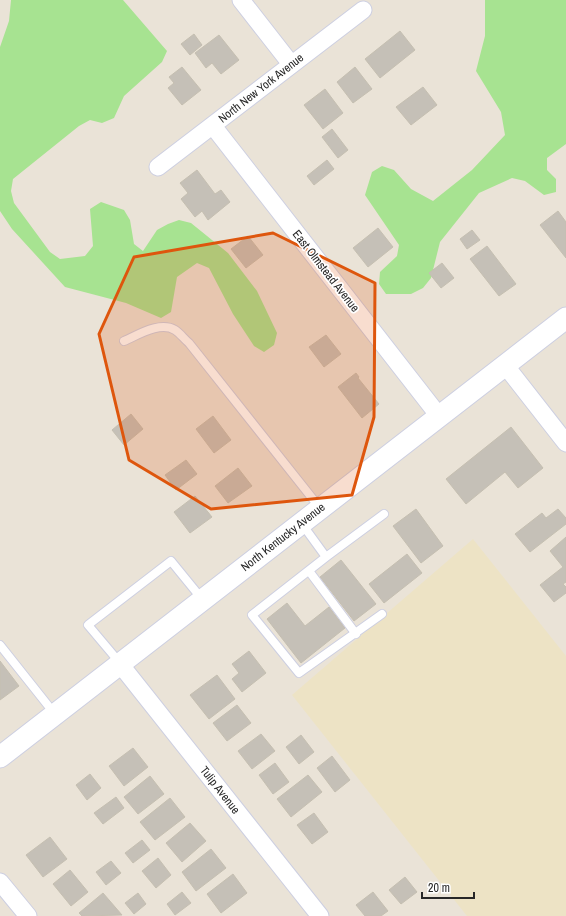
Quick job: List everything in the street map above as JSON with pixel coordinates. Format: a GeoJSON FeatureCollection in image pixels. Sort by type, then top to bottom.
{"type":"FeatureCollection","features":[{"type":"Feature","properties":{"kind":"street"},"geometry":{"type":"LineString","coordinates":[[241,0],[291,64]]}},
{"type":"Feature","properties":{"kind":"street","name":"North New York Avenue"},"geometry":{"type":"LineString","coordinates":[[158,167],[363,10]]}},
{"type":"Feature","properties":{"kind":"street","name":"East Olmstead Avenue"},"geometry":{"type":"LineString","coordinates":[[213,126],[439,416]]}},
{"type":"Feature","properties":{"kind":"street","name":"North Kentucky Avenue"},"geometry":{"type":"LineString","coordinates":[[0,757],[566,318]]}},
{"type":"Feature","properties":{"kind":"street"},"geometry":{"type":"LineString","coordinates":[[505,365],[566,443]]}},
{"type":"Feature","properties":{"kind":"street","name":"Tulip Avenue"},"geometry":{"type":"LineString","coordinates":[[120,664],[320,916]]}},
{"type":"Feature","properties":{"kind":"street"},"geometry":{"type":"LineString","coordinates":[[0,882],[28,916]]}},
{"type":"Feature","properties":{"kind":"lane"},"geometry":{"type":"LineString","coordinates":[[124,341],[162,326],[175,330],[189,344],[320,508]]}},
{"type":"Feature","properties":{"kind":"lane"},"geometry":{"type":"LineString","coordinates":[[382,614],[356,634],[299,673],[252,615],[384,514]]}},
{"type":"Feature","properties":{"kind":"lane"},"geometry":{"type":"LineString","coordinates":[[301,523],[326,557]]}},
{"type":"Feature","properties":{"kind":"lane"},"geometry":{"type":"LineString","coordinates":[[120,664],[88,625],[171,560],[202,600]]}},
{"type":"Feature","properties":{"kind":"lane"},"geometry":{"type":"LineString","coordinates":[[308,571],[356,634]]}},
{"type":"Feature","properties":{"kind":"lane"},"geometry":{"type":"LineString","coordinates":[[0,645],[55,714]]}},
{"type":"Feature","properties":{"kind":"highlighted area"},"geometry":{"type":"Polygon","coordinates":[[[273,233],[375,283],[374,417],[352,495],[211,509],[129,460],[99,334],[134,257],[273,233]]]}},
{"type":"Feature","properties":{"kind":"shaded area"},"geometry":{"type":"Polygon","coordinates":[[[473,539],[566,656],[566,916],[467,916],[292,695],[473,539]]]}},
{"type":"Feature","properties":{"kind":"green space"},"geometry":{"type":"Polygon","coordinates":[[[11,0],[123,0],[167,51],[162,62],[124,96],[114,118],[102,123],[90,120],[79,126],[13,179],[11,191],[14,203],[50,252],[60,259],[85,256],[93,246],[90,209],[101,202],[124,210],[130,220],[134,244],[143,251],[157,230],[179,220],[191,223],[228,253],[257,291],[277,333],[274,345],[264,352],[254,346],[233,314],[209,268],[197,263],[177,277],[171,312],[161,318],[126,303],[65,287],[12,229],[0,211],[0,47],[9,21],[11,0]]]}},
{"type":"Feature","properties":{"kind":"green space"},"geometry":{"type":"Polygon","coordinates":[[[485,0],[566,0],[566,144],[547,158],[547,170],[556,179],[556,192],[544,195],[525,181],[512,178],[479,193],[440,242],[431,278],[423,288],[411,294],[386,294],[379,284],[380,272],[397,256],[399,245],[365,195],[372,172],[382,166],[394,170],[411,189],[433,201],[472,170],[505,135],[501,112],[476,71],[485,36],[485,0]]]}},
{"type":"Feature","properties":{"kind":"building"},"geometry":{"type":"Polygon","coordinates":[[[400,31],[415,50],[380,78],[365,59],[400,31]]]}},
{"type":"Feature","properties":{"kind":"building"},"geometry":{"type":"Polygon","coordinates":[[[194,34],[202,45],[190,55],[181,44],[194,34]]]}},
{"type":"Feature","properties":{"kind":"building"},"geometry":{"type":"Polygon","coordinates":[[[219,35],[239,60],[221,74],[212,63],[206,68],[195,53],[219,35]]]}},
{"type":"Feature","properties":{"kind":"building"},"geometry":{"type":"Polygon","coordinates":[[[182,67],[201,90],[182,105],[168,88],[174,83],[169,77],[182,67]]]}},
{"type":"Feature","properties":{"kind":"building"},"geometry":{"type":"Polygon","coordinates":[[[355,67],[372,89],[353,103],[337,82],[355,67]]]}},
{"type":"Feature","properties":{"kind":"building"},"geometry":{"type":"Polygon","coordinates":[[[423,87],[437,105],[411,125],[396,107],[423,87]]]}},
{"type":"Feature","properties":{"kind":"building"},"geometry":{"type":"Polygon","coordinates":[[[325,89],[343,113],[323,129],[304,105],[325,89]]]}},
{"type":"Feature","properties":{"kind":"building"},"geometry":{"type":"Polygon","coordinates":[[[332,129],[348,150],[338,158],[322,137],[332,129]]]}},
{"type":"Feature","properties":{"kind":"building"},"geometry":{"type":"Polygon","coordinates":[[[327,160],[334,169],[314,185],[307,176],[327,160]]]}},
{"type":"Feature","properties":{"kind":"building"},"geometry":{"type":"Polygon","coordinates":[[[197,170],[215,194],[221,190],[230,202],[208,220],[202,211],[195,217],[181,199],[188,193],[180,183],[197,170]]]}},
{"type":"Feature","properties":{"kind":"building"},"geometry":{"type":"Polygon","coordinates":[[[558,211],[566,222],[566,258],[540,225],[558,211]]]}},
{"type":"Feature","properties":{"kind":"building"},"geometry":{"type":"Polygon","coordinates":[[[378,228],[393,247],[368,267],[353,248],[378,228]]]}},
{"type":"Feature","properties":{"kind":"building"},"geometry":{"type":"Polygon","coordinates":[[[472,230],[480,240],[467,249],[460,239],[472,230]]]}},
{"type":"Feature","properties":{"kind":"building"},"geometry":{"type":"Polygon","coordinates":[[[248,236],[263,255],[246,268],[231,249],[248,236]]]}},
{"type":"Feature","properties":{"kind":"building"},"geometry":{"type":"Polygon","coordinates":[[[487,246],[516,284],[499,296],[470,259],[487,246]]]}},
{"type":"Feature","properties":{"kind":"building"},"geometry":{"type":"Polygon","coordinates":[[[442,263],[454,278],[441,288],[429,273],[442,263]]]}},
{"type":"Feature","properties":{"kind":"building"},"geometry":{"type":"Polygon","coordinates":[[[326,335],[341,354],[324,367],[309,347],[326,335]]]}},
{"type":"Feature","properties":{"kind":"building"},"geometry":{"type":"Polygon","coordinates":[[[356,373],[359,377],[358,378],[379,404],[362,418],[338,387],[356,373]]]}},
{"type":"Feature","properties":{"kind":"building"},"geometry":{"type":"Polygon","coordinates":[[[131,414],[143,429],[124,445],[112,430],[131,414]]]}},
{"type":"Feature","properties":{"kind":"building"},"geometry":{"type":"Polygon","coordinates":[[[213,416],[231,440],[214,453],[196,429],[213,416]]]}},
{"type":"Feature","properties":{"kind":"building"},"geometry":{"type":"Polygon","coordinates":[[[511,427],[543,468],[518,488],[505,472],[466,504],[446,479],[511,427]]]}},
{"type":"Feature","properties":{"kind":"building"},"geometry":{"type":"Polygon","coordinates":[[[186,460],[197,474],[176,490],[165,475],[186,460]]]}},
{"type":"Feature","properties":{"kind":"building"},"geometry":{"type":"Polygon","coordinates":[[[238,468],[252,486],[228,503],[215,486],[238,468]]]}},
{"type":"Feature","properties":{"kind":"building"},"geometry":{"type":"Polygon","coordinates":[[[195,496],[212,517],[190,533],[174,512],[195,496]]]}},
{"type":"Feature","properties":{"kind":"building"},"geometry":{"type":"Polygon","coordinates":[[[416,509],[443,546],[421,563],[393,526],[416,509]]]}},
{"type":"Feature","properties":{"kind":"building"},"geometry":{"type":"Polygon","coordinates":[[[558,509],[566,518],[566,524],[530,552],[515,534],[542,513],[546,518],[558,509]]]}},
{"type":"Feature","properties":{"kind":"building"},"geometry":{"type":"Polygon","coordinates":[[[566,537],[566,582],[563,584],[566,587],[566,593],[554,602],[540,585],[563,567],[550,551],[566,537]]]}},
{"type":"Feature","properties":{"kind":"building"},"geometry":{"type":"Polygon","coordinates":[[[407,554],[422,573],[384,603],[369,584],[407,554]]]}},
{"type":"Feature","properties":{"kind":"building"},"geometry":{"type":"Polygon","coordinates":[[[341,560],[376,604],[354,621],[320,577],[341,560]]]}},
{"type":"Feature","properties":{"kind":"building"},"geometry":{"type":"Polygon","coordinates":[[[287,603],[305,626],[329,607],[345,628],[301,663],[267,619],[287,603]]]}},
{"type":"Feature","properties":{"kind":"building"},"geometry":{"type":"Polygon","coordinates":[[[249,651],[266,673],[242,692],[232,679],[239,673],[232,664],[249,651]]]}},
{"type":"Feature","properties":{"kind":"building"},"geometry":{"type":"Polygon","coordinates":[[[0,661],[19,686],[0,700],[0,661]]]}},
{"type":"Feature","properties":{"kind":"building"},"geometry":{"type":"Polygon","coordinates":[[[217,675],[235,699],[209,719],[190,695],[217,675]]]}},
{"type":"Feature","properties":{"kind":"building"},"geometry":{"type":"Polygon","coordinates":[[[237,705],[251,723],[227,741],[213,723],[237,705]]]}},
{"type":"Feature","properties":{"kind":"building"},"geometry":{"type":"Polygon","coordinates":[[[261,734],[275,751],[252,769],[238,751],[261,734]]]}},
{"type":"Feature","properties":{"kind":"building"},"geometry":{"type":"Polygon","coordinates":[[[301,735],[314,752],[299,764],[286,747],[301,735]]]}},
{"type":"Feature","properties":{"kind":"building"},"geometry":{"type":"Polygon","coordinates":[[[133,748],[148,767],[124,786],[109,766],[133,748]]]}},
{"type":"Feature","properties":{"kind":"building"},"geometry":{"type":"Polygon","coordinates":[[[332,756],[350,780],[335,792],[317,768],[332,756]]]}},
{"type":"Feature","properties":{"kind":"building"},"geometry":{"type":"Polygon","coordinates":[[[275,763],[289,782],[273,794],[259,775],[275,763]]]}},
{"type":"Feature","properties":{"kind":"building"},"geometry":{"type":"Polygon","coordinates":[[[90,774],[101,788],[87,800],[76,785],[90,774]]]}},
{"type":"Feature","properties":{"kind":"building"},"geometry":{"type":"Polygon","coordinates":[[[308,775],[322,792],[291,817],[277,799],[308,775]]]}},
{"type":"Feature","properties":{"kind":"building"},"geometry":{"type":"Polygon","coordinates":[[[150,776],[164,794],[138,814],[124,797],[150,776]]]}},
{"type":"Feature","properties":{"kind":"building"},"geometry":{"type":"Polygon","coordinates":[[[116,797],[124,808],[103,824],[94,813],[116,797]]]}},
{"type":"Feature","properties":{"kind":"building"},"geometry":{"type":"Polygon","coordinates":[[[170,798],[185,817],[155,840],[140,822],[170,798]]]}},
{"type":"Feature","properties":{"kind":"building"},"geometry":{"type":"Polygon","coordinates":[[[314,813],[328,832],[312,844],[297,825],[314,813]]]}},
{"type":"Feature","properties":{"kind":"building"},"geometry":{"type":"Polygon","coordinates":[[[190,823],[206,841],[182,862],[166,843],[190,823]]]}},
{"type":"Feature","properties":{"kind":"building"},"geometry":{"type":"Polygon","coordinates":[[[50,837],[67,859],[43,877],[26,855],[50,837]]]}},
{"type":"Feature","properties":{"kind":"building"},"geometry":{"type":"Polygon","coordinates":[[[142,840],[150,850],[133,863],[125,853],[142,840]]]}},
{"type":"Feature","properties":{"kind":"building"},"geometry":{"type":"Polygon","coordinates":[[[211,849],[226,868],[196,891],[182,872],[211,849]]]}},
{"type":"Feature","properties":{"kind":"building"},"geometry":{"type":"Polygon","coordinates":[[[158,858],[171,875],[156,888],[142,871],[158,858]]]}},
{"type":"Feature","properties":{"kind":"building"},"geometry":{"type":"Polygon","coordinates":[[[111,861],[121,873],[106,885],[96,872],[111,861]]]}},
{"type":"Feature","properties":{"kind":"building"},"geometry":{"type":"Polygon","coordinates":[[[70,870],[88,892],[71,906],[53,884],[70,870]]]}},
{"type":"Feature","properties":{"kind":"building"},"geometry":{"type":"Polygon","coordinates":[[[233,874],[247,893],[221,913],[207,894],[233,874]]]}},
{"type":"Feature","properties":{"kind":"building"},"geometry":{"type":"Polygon","coordinates":[[[405,877],[417,892],[401,904],[389,890],[405,877]]]}},
{"type":"Feature","properties":{"kind":"building"},"geometry":{"type":"Polygon","coordinates":[[[182,892],[191,903],[175,915],[167,904],[182,892]]]}},
{"type":"Feature","properties":{"kind":"building"},"geometry":{"type":"Polygon","coordinates":[[[373,892],[388,911],[381,916],[365,916],[356,905],[373,892]]]}},
{"type":"Feature","properties":{"kind":"building"},"geometry":{"type":"Polygon","coordinates":[[[103,893],[122,915],[82,916],[79,913],[103,893]]]}},
{"type":"Feature","properties":{"kind":"building"},"geometry":{"type":"Polygon","coordinates":[[[138,893],[146,904],[134,914],[125,903],[138,893]]]}}]}
